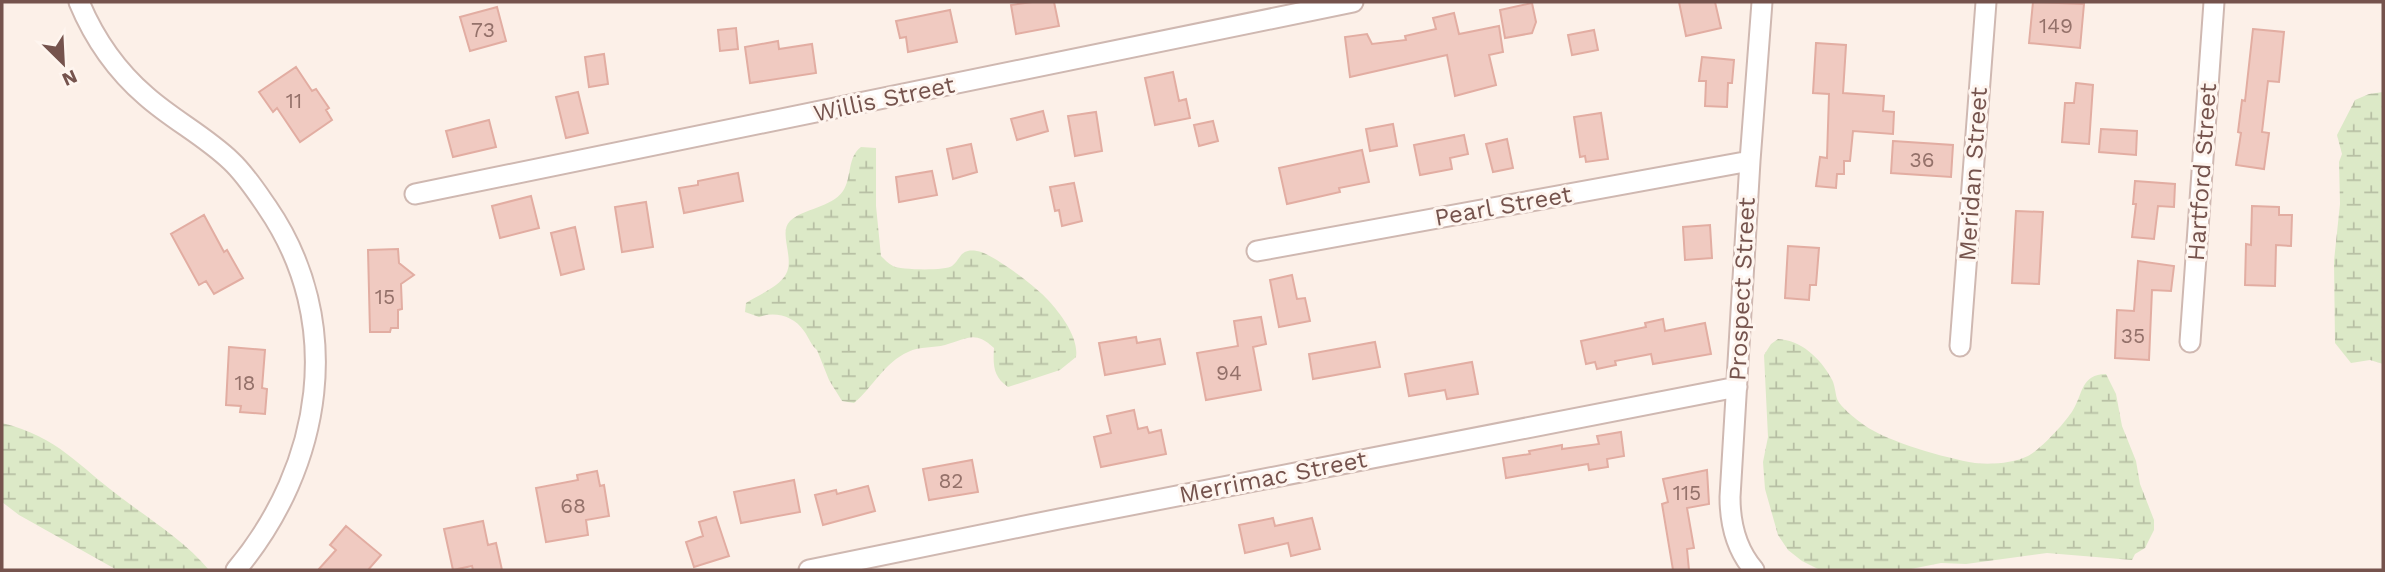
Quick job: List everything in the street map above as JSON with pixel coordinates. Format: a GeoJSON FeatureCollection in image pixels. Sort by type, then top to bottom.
{"type":"FeatureCollection","features":[{"type":"Feature","properties":{"kind":"street"},"geometry":{"type":"LineString","coordinates":[[79,2],[100,43],[120,70],[146,97],[202,135],[233,163],[252,186],[284,234],[295,256],[308,295],[316,340],[315,388],[307,438],[292,478],[268,526],[236,570]]}},
{"type":"Feature","properties":{"kind":"street","name":"Willis Street"},"geometry":{"type":"LineString","coordinates":[[415,194],[1353,2]]}},
{"type":"Feature","properties":{"kind":"street","name":"Prospect Street"},"geometry":{"type":"LineString","coordinates":[[1754,570],[1736,540],[1730,512],[1762,2]]}},
{"type":"Feature","properties":{"kind":"street","name":"Meridan Street"},"geometry":{"type":"LineString","coordinates":[[1960,346],[1986,2]]}},
{"type":"Feature","properties":{"kind":"street","name":"Hartford Street"},"geometry":{"type":"LineString","coordinates":[[2190,342],[2214,2]]}},
{"type":"Feature","properties":{"kind":"street","name":"Pearl Street"},"geometry":{"type":"LineString","coordinates":[[1257,251],[1750,161]]}},
{"type":"Feature","properties":{"kind":"street","name":"Merrimac Street"},"geometry":{"type":"LineString","coordinates":[[810,570],[1737,387]]}},
{"type":"Feature","properties":{"kind":"green space"},"geometry":{"type":"Polygon","coordinates":[[[2383,92],[2383,364],[2370,360],[2351,363],[2335,343],[2334,261],[2340,204],[2339,162],[2342,154],[2337,135],[2355,100],[2383,92]]]}},
{"type":"Feature","properties":{"kind":"green space"},"geometry":{"type":"Polygon","coordinates":[[[861,147],[876,148],[876,206],[881,256],[884,259],[897,267],[941,269],[952,266],[967,251],[984,253],[1025,280],[1053,306],[1072,334],[1076,357],[1060,370],[1008,387],[999,379],[995,370],[994,348],[981,339],[965,339],[917,349],[900,356],[854,403],[842,401],[829,380],[817,350],[800,326],[790,318],[778,315],[759,317],[745,312],[746,303],[773,287],[786,274],[789,261],[786,232],[790,221],[838,197],[846,186],[854,156],[861,147]]]}},
{"type":"Feature","properties":{"kind":"green space"},"geometry":{"type":"Polygon","coordinates":[[[1778,339],[1794,343],[1815,357],[1832,380],[1839,402],[1864,425],[1917,448],[1975,463],[2009,462],[2033,453],[2070,415],[2087,381],[2106,374],[2116,394],[2122,426],[2154,520],[2154,530],[2145,548],[2135,554],[2132,560],[2047,553],[1966,564],[1941,563],[1906,570],[1820,570],[1802,561],[1788,550],[1778,535],[1765,489],[1763,462],[1768,437],[1764,355],[1778,339]]]}},
{"type":"Feature","properties":{"kind":"green space"},"geometry":{"type":"Polygon","coordinates":[[[2,423],[53,444],[179,541],[209,570],[117,570],[19,515],[2,502],[2,423]]]}},
{"type":"Feature","properties":{"kind":"building"},"geometry":{"type":"Polygon","coordinates":[[[1054,2],[1059,26],[1016,34],[1011,5],[1054,2]]]}},
{"type":"Feature","properties":{"kind":"building"},"geometry":{"type":"Polygon","coordinates":[[[1679,2],[1715,2],[1721,28],[1686,36],[1679,2]]]}},
{"type":"Feature","properties":{"kind":"building"},"geometry":{"type":"Polygon","coordinates":[[[2033,2],[2084,4],[2080,48],[2029,43],[2033,2]]]}},
{"type":"Feature","properties":{"kind":"building"},"geometry":{"type":"Polygon","coordinates":[[[1532,3],[1536,22],[1532,33],[1505,38],[1500,10],[1532,3]]]}},
{"type":"Feature","properties":{"kind":"building"},"geometry":{"type":"Polygon","coordinates":[[[497,7],[506,41],[470,51],[460,17],[497,7]]]}},
{"type":"Feature","properties":{"kind":"building"},"geometry":{"type":"Polygon","coordinates":[[[950,10],[957,42],[908,52],[906,37],[900,38],[896,21],[950,10]]]}},
{"type":"Feature","properties":{"kind":"building"},"geometry":{"type":"Polygon","coordinates":[[[1454,13],[1459,34],[1499,26],[1503,52],[1489,55],[1496,85],[1455,96],[1447,55],[1350,77],[1345,37],[1367,34],[1372,44],[1406,40],[1405,36],[1436,29],[1433,18],[1454,13]]]}},
{"type":"Feature","properties":{"kind":"building"},"geometry":{"type":"Polygon","coordinates":[[[736,28],[738,49],[720,51],[718,30],[736,28]]]}},
{"type":"Feature","properties":{"kind":"building"},"geometry":{"type":"Polygon","coordinates":[[[2253,29],[2284,32],[2279,82],[2268,81],[2262,132],[2269,133],[2264,169],[2236,165],[2242,100],[2245,101],[2253,29]]]}},
{"type":"Feature","properties":{"kind":"building"},"geometry":{"type":"Polygon","coordinates":[[[1594,30],[1598,50],[1572,55],[1568,35],[1594,30]]]}},
{"type":"Feature","properties":{"kind":"building"},"geometry":{"type":"Polygon","coordinates":[[[778,41],[779,49],[812,44],[816,73],[750,83],[745,47],[778,41]]]}},
{"type":"Feature","properties":{"kind":"building"},"geometry":{"type":"Polygon","coordinates":[[[1816,43],[1846,45],[1843,93],[1884,96],[1883,111],[1894,112],[1893,134],[1853,131],[1850,161],[1844,161],[1844,174],[1837,174],[1836,188],[1816,186],[1820,157],[1827,158],[1829,94],[1813,93],[1816,43]]]}},
{"type":"Feature","properties":{"kind":"building"},"geometry":{"type":"Polygon","coordinates":[[[604,54],[608,84],[589,87],[585,57],[604,54]]]}},
{"type":"Feature","properties":{"kind":"building"},"geometry":{"type":"Polygon","coordinates":[[[1702,57],[1734,60],[1732,83],[1728,83],[1727,107],[1705,106],[1706,81],[1699,81],[1702,57]]]}},
{"type":"Feature","properties":{"kind":"building"},"geometry":{"type":"Polygon","coordinates":[[[296,67],[312,91],[316,89],[329,108],[326,110],[332,120],[300,142],[277,108],[273,112],[259,92],[296,67]]]}},
{"type":"Feature","properties":{"kind":"building"},"geometry":{"type":"Polygon","coordinates":[[[1173,72],[1179,101],[1186,99],[1190,118],[1155,125],[1145,78],[1173,72]]]}},
{"type":"Feature","properties":{"kind":"building"},"geometry":{"type":"Polygon","coordinates":[[[2076,83],[2093,85],[2089,144],[2062,142],[2065,103],[2074,103],[2076,83]]]}},
{"type":"Feature","properties":{"kind":"building"},"geometry":{"type":"Polygon","coordinates":[[[578,92],[588,133],[566,138],[556,97],[578,92]]]}},
{"type":"Feature","properties":{"kind":"building"},"geometry":{"type":"Polygon","coordinates":[[[1043,111],[1048,131],[1017,140],[1011,119],[1043,111]]]}},
{"type":"Feature","properties":{"kind":"building"},"geometry":{"type":"Polygon","coordinates":[[[1096,112],[1102,151],[1075,156],[1068,116],[1096,112]]]}},
{"type":"Feature","properties":{"kind":"building"},"geometry":{"type":"Polygon","coordinates":[[[1601,113],[1608,159],[1586,162],[1585,156],[1580,157],[1574,117],[1601,113]]]}},
{"type":"Feature","properties":{"kind":"building"},"geometry":{"type":"Polygon","coordinates":[[[489,120],[496,147],[453,157],[446,131],[489,120]]]}},
{"type":"Feature","properties":{"kind":"building"},"geometry":{"type":"Polygon","coordinates":[[[1213,121],[1218,141],[1199,146],[1194,125],[1213,121]]]}},
{"type":"Feature","properties":{"kind":"building"},"geometry":{"type":"Polygon","coordinates":[[[1393,124],[1397,146],[1370,151],[1366,129],[1393,124]]]}},
{"type":"Feature","properties":{"kind":"building"},"geometry":{"type":"Polygon","coordinates":[[[2101,129],[2137,131],[2136,155],[2099,152],[2101,129]]]}},
{"type":"Feature","properties":{"kind":"building"},"geometry":{"type":"Polygon","coordinates":[[[1464,135],[1468,154],[1450,158],[1452,169],[1420,175],[1414,145],[1464,135]]]}},
{"type":"Feature","properties":{"kind":"building"},"geometry":{"type":"Polygon","coordinates":[[[1507,139],[1513,168],[1493,172],[1486,144],[1507,139]]]}},
{"type":"Feature","properties":{"kind":"building"},"geometry":{"type":"Polygon","coordinates":[[[1893,141],[1953,145],[1951,177],[1891,173],[1893,141]]]}},
{"type":"Feature","properties":{"kind":"building"},"geometry":{"type":"Polygon","coordinates":[[[971,144],[977,172],[953,179],[947,149],[971,144]]]}},
{"type":"Feature","properties":{"kind":"building"},"geometry":{"type":"Polygon","coordinates":[[[1362,150],[1369,182],[1339,188],[1340,192],[1287,204],[1279,168],[1362,150]]]}},
{"type":"Feature","properties":{"kind":"building"},"geometry":{"type":"Polygon","coordinates":[[[932,171],[937,195],[899,202],[896,177],[932,171]]]}},
{"type":"Feature","properties":{"kind":"building"},"geometry":{"type":"Polygon","coordinates":[[[738,173],[743,201],[684,213],[679,188],[698,185],[698,181],[738,173]]]}},
{"type":"Feature","properties":{"kind":"building"},"geometry":{"type":"Polygon","coordinates":[[[2135,181],[2175,184],[2174,207],[2158,206],[2154,239],[2132,237],[2136,204],[2133,204],[2135,181]]]}},
{"type":"Feature","properties":{"kind":"building"},"geometry":{"type":"Polygon","coordinates":[[[1074,183],[1082,221],[1062,226],[1059,210],[1055,211],[1050,187],[1074,183]]]}},
{"type":"Feature","properties":{"kind":"building"},"geometry":{"type":"Polygon","coordinates":[[[531,196],[539,228],[500,238],[492,206],[531,196]]]}},
{"type":"Feature","properties":{"kind":"building"},"geometry":{"type":"Polygon","coordinates":[[[646,202],[653,247],[622,252],[615,207],[646,202]]]}},
{"type":"Feature","properties":{"kind":"building"},"geometry":{"type":"Polygon","coordinates":[[[2252,206],[2279,207],[2279,215],[2292,215],[2291,246],[2276,245],[2275,286],[2245,285],[2246,244],[2251,245],[2252,206]]]}},
{"type":"Feature","properties":{"kind":"building"},"geometry":{"type":"Polygon","coordinates":[[[2016,211],[2043,212],[2039,284],[2012,283],[2016,211]]]}},
{"type":"Feature","properties":{"kind":"building"},"geometry":{"type":"Polygon","coordinates":[[[204,215],[224,252],[227,250],[243,278],[214,294],[206,281],[199,285],[171,234],[204,215]]]}},
{"type":"Feature","properties":{"kind":"building"},"geometry":{"type":"Polygon","coordinates":[[[1710,225],[1712,258],[1685,260],[1683,227],[1710,225]]]}},
{"type":"Feature","properties":{"kind":"building"},"geometry":{"type":"Polygon","coordinates":[[[575,227],[584,269],[561,275],[551,233],[575,227]]]}},
{"type":"Feature","properties":{"kind":"building"},"geometry":{"type":"Polygon","coordinates":[[[1788,246],[1819,248],[1816,285],[1810,285],[1809,300],[1785,298],[1788,246]]]}},
{"type":"Feature","properties":{"kind":"building"},"geometry":{"type":"Polygon","coordinates":[[[398,249],[399,263],[414,275],[401,284],[402,309],[398,310],[398,328],[391,328],[390,332],[370,332],[368,250],[398,249]]]}},
{"type":"Feature","properties":{"kind":"building"},"geometry":{"type":"Polygon","coordinates":[[[2138,261],[2174,266],[2171,291],[2152,290],[2149,360],[2115,358],[2117,310],[2134,311],[2138,261]]]}},
{"type":"Feature","properties":{"kind":"building"},"geometry":{"type":"Polygon","coordinates":[[[1292,275],[1297,299],[1305,298],[1310,321],[1279,327],[1270,280],[1292,275]]]}},
{"type":"Feature","properties":{"kind":"building"},"geometry":{"type":"Polygon","coordinates":[[[1261,317],[1266,344],[1253,347],[1261,390],[1206,400],[1197,353],[1238,346],[1234,321],[1261,317]]]}},
{"type":"Feature","properties":{"kind":"building"},"geometry":{"type":"Polygon","coordinates":[[[1663,319],[1665,331],[1705,323],[1711,354],[1653,364],[1651,354],[1615,361],[1616,365],[1597,369],[1595,362],[1586,364],[1581,341],[1646,327],[1645,323],[1663,319]]]}},
{"type":"Feature","properties":{"kind":"building"},"geometry":{"type":"Polygon","coordinates":[[[1136,337],[1137,343],[1160,339],[1165,364],[1105,375],[1099,343],[1136,337]]]}},
{"type":"Feature","properties":{"kind":"building"},"geometry":{"type":"Polygon","coordinates":[[[1375,342],[1380,367],[1313,379],[1309,354],[1375,342]]]}},
{"type":"Feature","properties":{"kind":"building"},"geometry":{"type":"Polygon","coordinates":[[[229,347],[265,350],[262,388],[267,389],[265,414],[240,412],[241,406],[226,405],[229,347]]]}},
{"type":"Feature","properties":{"kind":"building"},"geometry":{"type":"Polygon","coordinates":[[[1472,362],[1478,394],[1447,399],[1445,390],[1409,396],[1405,374],[1472,362]]]}},
{"type":"Feature","properties":{"kind":"building"},"geometry":{"type":"Polygon","coordinates":[[[1134,410],[1138,429],[1147,427],[1149,433],[1161,430],[1166,454],[1101,467],[1094,437],[1111,433],[1107,416],[1134,410]]]}},
{"type":"Feature","properties":{"kind":"building"},"geometry":{"type":"Polygon","coordinates":[[[1621,432],[1624,456],[1607,459],[1608,467],[1589,470],[1588,464],[1506,478],[1503,458],[1562,445],[1562,449],[1599,444],[1597,436],[1621,432]]]}},
{"type":"Feature","properties":{"kind":"building"},"geometry":{"type":"Polygon","coordinates":[[[972,460],[978,492],[929,500],[923,469],[972,460]]]}},
{"type":"Feature","properties":{"kind":"building"},"geometry":{"type":"Polygon","coordinates":[[[1707,470],[1709,504],[1687,508],[1694,548],[1687,549],[1689,570],[1673,570],[1662,504],[1668,502],[1663,479],[1707,470]]]}},
{"type":"Feature","properties":{"kind":"building"},"geometry":{"type":"Polygon","coordinates":[[[597,471],[600,486],[604,485],[609,516],[586,520],[588,535],[546,542],[536,488],[578,480],[577,475],[597,471]]]}},
{"type":"Feature","properties":{"kind":"building"},"geometry":{"type":"Polygon","coordinates":[[[794,480],[800,512],[741,523],[734,492],[794,480]]]}},
{"type":"Feature","properties":{"kind":"building"},"geometry":{"type":"Polygon","coordinates":[[[868,486],[875,511],[823,525],[815,495],[836,490],[837,494],[868,486]]]}},
{"type":"Feature","properties":{"kind":"building"},"geometry":{"type":"Polygon","coordinates":[[[716,517],[729,556],[694,567],[686,542],[703,536],[699,522],[716,517]]]}},
{"type":"Feature","properties":{"kind":"building"},"geometry":{"type":"Polygon","coordinates":[[[1273,518],[1275,526],[1312,518],[1320,549],[1291,556],[1288,543],[1245,553],[1239,525],[1273,518]]]}},
{"type":"Feature","properties":{"kind":"building"},"geometry":{"type":"Polygon","coordinates":[[[483,521],[488,545],[496,543],[502,570],[473,570],[472,566],[453,570],[444,529],[483,521]]]}},
{"type":"Feature","properties":{"kind":"building"},"geometry":{"type":"Polygon","coordinates":[[[346,526],[381,555],[368,570],[318,570],[336,550],[330,545],[346,526]]]}}]}
